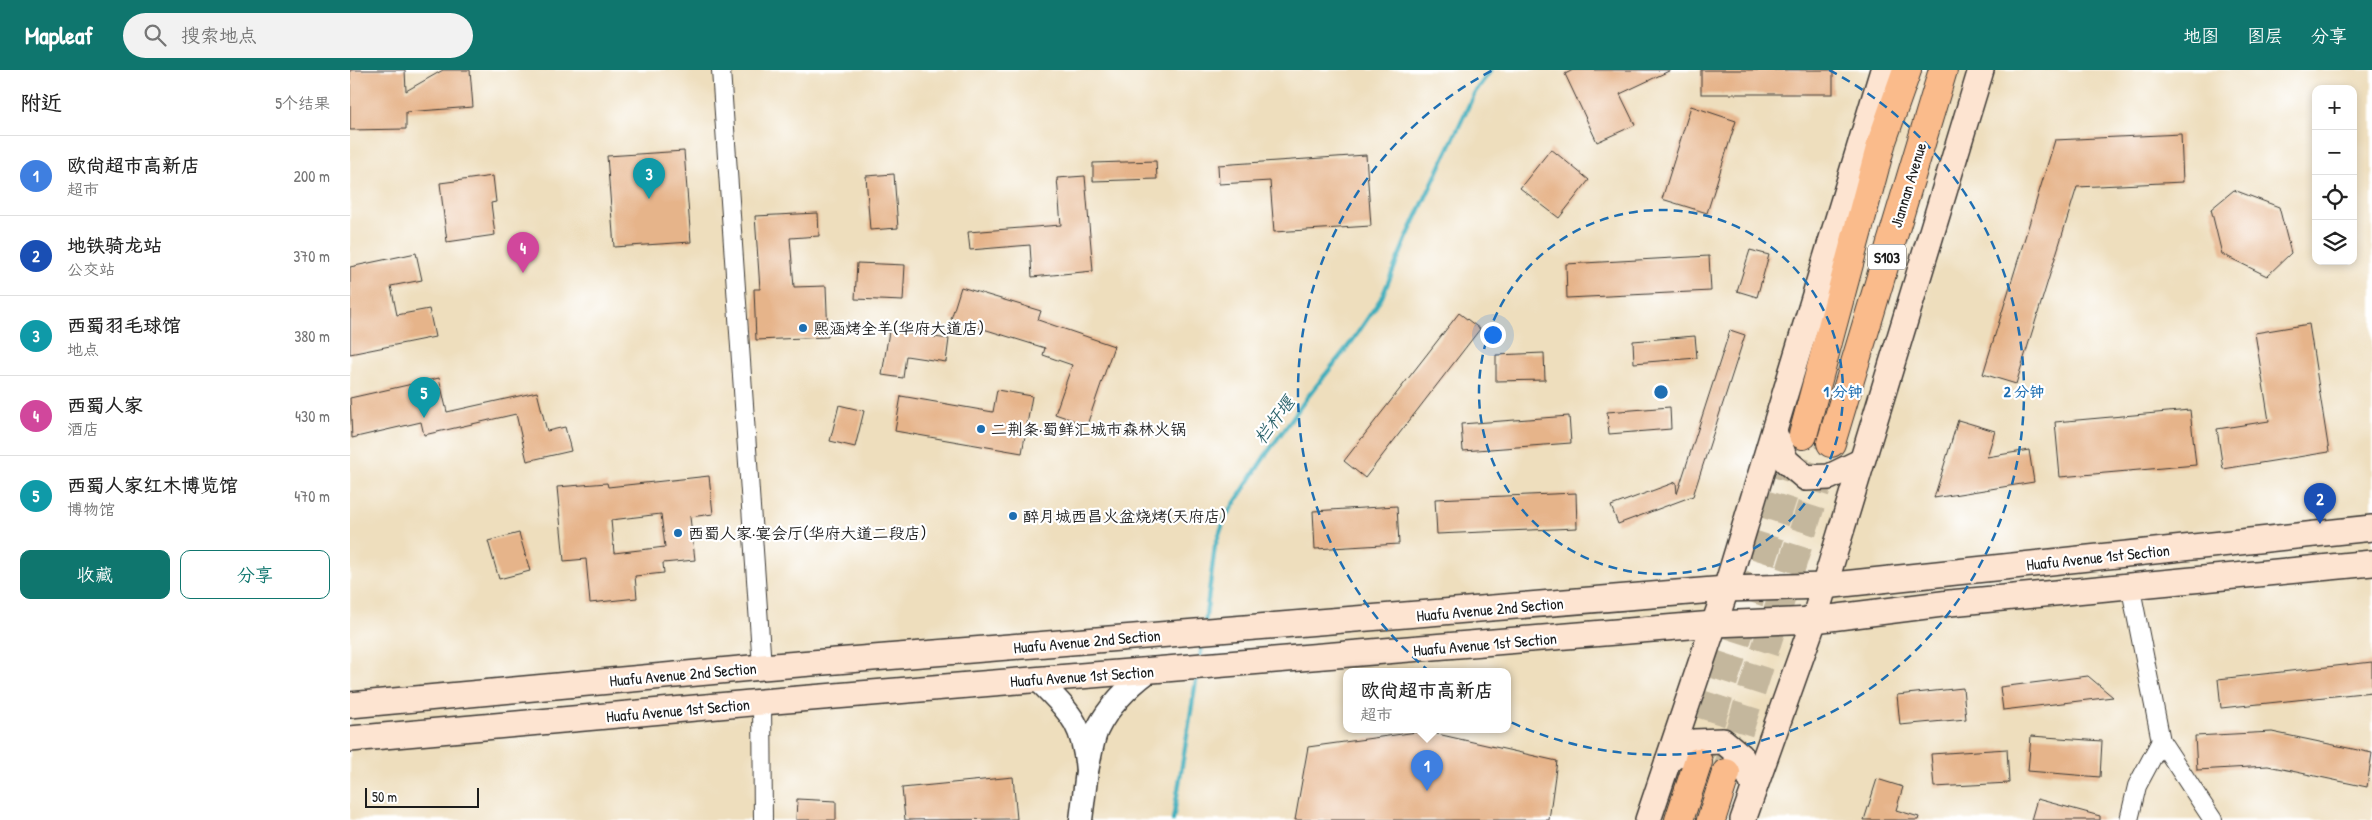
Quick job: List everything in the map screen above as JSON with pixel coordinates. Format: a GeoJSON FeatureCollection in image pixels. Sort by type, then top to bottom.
{"type":"FeatureCollection","features":[{"type":"Feature","properties":{"kind":"highway","name":"S103"},"geometry":{"type":"LineString","coordinates":[[1804,435],[1882,141],[1906,70]]}},
{"type":"Feature","properties":{"kind":"highway","name":"Jiannan Avenue"},"geometry":{"type":"LineString","coordinates":[[1831,443],[1943,70]]}},
{"type":"Feature","properties":{"kind":"highway"},"geometry":{"type":"LineString","coordinates":[[1678,820],[1698,762]]}},
{"type":"Feature","properties":{"kind":"highway"},"geometry":{"type":"LineString","coordinates":[[1711,820],[1726,773]]}},
{"type":"Feature","properties":{"kind":"main road"},"geometry":{"type":"LineString","coordinates":[[1648,820],[1726,589],[1883,70]]}},
{"type":"Feature","properties":{"kind":"main road"},"geometry":{"type":"LineString","coordinates":[[1743,820],[1814,620],[1860,462],[1981,70]]}},
{"type":"Feature","properties":{"kind":"main road"},"geometry":{"type":"LineString","coordinates":[[1774,432],[1786,461],[1806,478],[1828,477],[1860,462]]}},
{"type":"Feature","properties":{"kind":"main road","name":"Huafu Avenue 1st Section"},"geometry":{"type":"LineString","coordinates":[[1824,586],[2372,528]]}},
{"type":"Feature","properties":{"kind":"main road","name":"Huafu Avenue 1st Section"},"geometry":{"type":"LineString","coordinates":[[350,739],[1036,679],[1177,670],[1216,665],[1714,624],[1814,620],[1950,602],[2372,563]]}},
{"type":"Feature","properties":{"kind":"main road","name":"Huafu Avenue 2nd Section"},"geometry":{"type":"LineString","coordinates":[[350,705],[762,667],[1726,589],[1824,586]]}},
{"type":"Feature","properties":{"kind":"main road"},"geometry":{"type":"LineString","coordinates":[[1668,761],[1694,742],[1723,741],[1741,756],[1754,787]]}},
{"type":"Feature","properties":{"kind":"street"},"geometry":{"type":"LineString","coordinates":[[721,70],[762,667]]}},
{"type":"Feature","properties":{"kind":"street"},"geometry":{"type":"LineString","coordinates":[[2130,584],[2161,741],[2213,820]]}},
{"type":"Feature","properties":{"kind":"street"},"geometry":{"type":"LineString","coordinates":[[1081,820],[1087,771],[1097,730],[1112,707],[1135,681],[1148,672]]}},
{"type":"Feature","properties":{"kind":"street"},"geometry":{"type":"LineString","coordinates":[[1036,679],[1069,712],[1080,728],[1085,745],[1087,771]]}},
{"type":"Feature","properties":{"kind":"street"},"geometry":{"type":"LineString","coordinates":[[762,702],[763,820]]}},
{"type":"Feature","properties":{"kind":"street"},"geometry":{"type":"LineString","coordinates":[[2129,820],[2137,786],[2161,741]]}},
{"type":"Feature","properties":{"kind":"building"},"geometry":{"type":"Polygon","coordinates":[[[350,70],[405,70],[406,91],[443,70],[470,70],[473,107],[406,112],[406,129],[350,130],[350,70]]]}},
{"type":"Feature","properties":{"kind":"building"},"geometry":{"type":"Polygon","coordinates":[[[1573,70],[1671,70],[1620,94],[1635,125],[1597,142],[1565,74],[1573,70]]]}},
{"type":"Feature","properties":{"kind":"building"},"geometry":{"type":"Polygon","coordinates":[[[1701,70],[1833,70],[1833,94],[1701,94],[1701,70]]]}},
{"type":"Feature","properties":{"kind":"building"},"geometry":{"type":"Polygon","coordinates":[[[1691,106],[1736,121],[1707,213],[1662,199],[1691,106]]]}},
{"type":"Feature","properties":{"kind":"building"},"geometry":{"type":"Polygon","coordinates":[[[2181,134],[2183,182],[2077,187],[2016,384],[1983,374],[2055,140],[2181,134]]]}},
{"type":"Feature","properties":{"kind":"building"},"geometry":{"type":"Polygon","coordinates":[[[1551,149],[1589,180],[1559,218],[1520,188],[1551,149]]]}},
{"type":"Feature","properties":{"kind":"building"},"geometry":{"type":"Polygon","coordinates":[[[684,151],[691,242],[614,247],[607,156],[684,151]]]}},
{"type":"Feature","properties":{"kind":"building"},"geometry":{"type":"Polygon","coordinates":[[[1366,155],[1371,226],[1274,232],[1270,181],[1219,184],[1218,165],[1366,155]]]}},
{"type":"Feature","properties":{"kind":"building"},"geometry":{"type":"Polygon","coordinates":[[[1156,161],[1157,179],[1093,181],[1093,163],[1156,161]]]}},
{"type":"Feature","properties":{"kind":"building"},"geometry":{"type":"Polygon","coordinates":[[[894,174],[898,228],[870,230],[866,176],[894,174]]]}},
{"type":"Feature","properties":{"kind":"building"},"geometry":{"type":"Polygon","coordinates":[[[493,176],[496,202],[491,203],[495,235],[447,242],[440,183],[493,176]]]}},
{"type":"Feature","properties":{"kind":"building"},"geometry":{"type":"Polygon","coordinates":[[[1085,176],[1093,271],[1032,277],[1030,245],[970,250],[968,232],[1061,225],[1057,178],[1085,176]]]}},
{"type":"Feature","properties":{"kind":"building"},"geometry":{"type":"Polygon","coordinates":[[[2234,190],[2279,207],[2291,253],[2267,276],[2222,254],[2211,209],[2234,190]]]}},
{"type":"Feature","properties":{"kind":"building"},"geometry":{"type":"Polygon","coordinates":[[[818,213],[819,236],[790,238],[794,287],[826,286],[828,337],[756,340],[754,289],[760,289],[755,216],[818,213]]]}},
{"type":"Feature","properties":{"kind":"building"},"geometry":{"type":"Polygon","coordinates":[[[1750,250],[1769,255],[1757,297],[1737,291],[1750,250]]]}},
{"type":"Feature","properties":{"kind":"building"},"geometry":{"type":"Polygon","coordinates":[[[416,253],[422,280],[391,286],[397,315],[429,309],[435,337],[350,354],[350,267],[416,253]]]}},
{"type":"Feature","properties":{"kind":"building"},"geometry":{"type":"Polygon","coordinates":[[[1709,256],[1711,291],[1567,298],[1566,264],[1709,256]]]}},
{"type":"Feature","properties":{"kind":"building"},"geometry":{"type":"Polygon","coordinates":[[[857,263],[905,265],[903,301],[855,299],[857,263]]]}},
{"type":"Feature","properties":{"kind":"building"},"geometry":{"type":"Polygon","coordinates":[[[961,287],[1041,311],[1038,320],[1114,346],[1087,425],[1055,414],[1072,365],[1043,355],[1045,348],[951,319],[961,287]]]}},
{"type":"Feature","properties":{"kind":"building"},"geometry":{"type":"Polygon","coordinates":[[[1459,313],[1480,329],[1365,478],[1344,461],[1459,313]]]}},
{"type":"Feature","properties":{"kind":"building"},"geometry":{"type":"Polygon","coordinates":[[[2309,324],[2329,452],[2223,469],[2217,429],[2269,421],[2255,333],[2309,324]]]}},
{"type":"Feature","properties":{"kind":"building"},"geometry":{"type":"Polygon","coordinates":[[[1730,330],[1745,335],[1693,496],[1618,524],[1611,506],[1676,482],[1677,494],[1730,330]]]}},
{"type":"Feature","properties":{"kind":"building"},"geometry":{"type":"Polygon","coordinates":[[[889,331],[949,339],[946,362],[906,356],[903,378],[882,375],[889,331]]]}},
{"type":"Feature","properties":{"kind":"building"},"geometry":{"type":"Polygon","coordinates":[[[1695,336],[1697,358],[1634,363],[1633,341],[1695,336]]]}},
{"type":"Feature","properties":{"kind":"building"},"geometry":{"type":"Polygon","coordinates":[[[1544,353],[1545,380],[1496,381],[1496,355],[1544,353]]]}},
{"type":"Feature","properties":{"kind":"building"},"geometry":{"type":"Polygon","coordinates":[[[439,378],[447,412],[537,392],[547,431],[565,427],[571,451],[527,461],[516,414],[424,435],[421,422],[352,438],[350,398],[439,378]]]}},
{"type":"Feature","properties":{"kind":"building"},"geometry":{"type":"Polygon","coordinates":[[[997,390],[1032,396],[1022,453],[895,431],[901,396],[993,412],[997,390]]]}},
{"type":"Feature","properties":{"kind":"building"},"geometry":{"type":"Polygon","coordinates":[[[839,405],[864,411],[855,447],[830,441],[839,405]]]}},
{"type":"Feature","properties":{"kind":"building"},"geometry":{"type":"Polygon","coordinates":[[[1670,407],[1671,429],[1609,434],[1607,412],[1670,407]]]}},
{"type":"Feature","properties":{"kind":"building"},"geometry":{"type":"Polygon","coordinates":[[[2190,410],[2196,465],[2060,477],[2055,422],[2190,410]]]}},
{"type":"Feature","properties":{"kind":"building"},"geometry":{"type":"Polygon","coordinates":[[[1569,416],[1571,443],[1463,451],[1461,424],[1569,416]]]}},
{"type":"Feature","properties":{"kind":"building"},"geometry":{"type":"Polygon","coordinates":[[[1958,420],[1995,431],[1987,457],[2029,450],[2034,482],[1934,498],[1958,420]]]}},
{"type":"Feature","properties":{"kind":"building"},"geometry":{"type":"Polygon","coordinates":[[[709,476],[713,514],[690,517],[695,560],[663,563],[664,573],[635,576],[637,598],[590,603],[586,559],[564,561],[557,487],[607,483],[608,487],[709,476]],[[661,514],[611,520],[614,553],[665,547],[661,514]]]}},
{"type":"Feature","properties":{"kind":"building"},"geometry":{"type":"Polygon","coordinates":[[[1576,493],[1577,528],[1437,534],[1435,499],[1576,493]]]}},
{"type":"Feature","properties":{"kind":"building"},"geometry":{"type":"Polygon","coordinates":[[[1397,506],[1399,544],[1315,549],[1313,511],[1397,506]]]}},
{"type":"Feature","properties":{"kind":"building"},"geometry":{"type":"Polygon","coordinates":[[[519,533],[530,571],[499,579],[488,541],[519,533]]]}},
{"type":"Feature","properties":{"kind":"building"},"geometry":{"type":"Polygon","coordinates":[[[2372,662],[2372,692],[2221,708],[2218,679],[2372,662]]]}},
{"type":"Feature","properties":{"kind":"building"},"geometry":{"type":"Polygon","coordinates":[[[2088,676],[2113,697],[2003,710],[2000,687],[2088,676]]]}},
{"type":"Feature","properties":{"kind":"building"},"geometry":{"type":"Polygon","coordinates":[[[1963,688],[1966,719],[1900,725],[1897,695],[1963,688]]]}},
{"type":"Feature","properties":{"kind":"building"},"geometry":{"type":"Polygon","coordinates":[[[2272,732],[2372,753],[2367,787],[2268,766],[2197,770],[2195,736],[2272,732]]]}},
{"type":"Feature","properties":{"kind":"building"},"geometry":{"type":"Polygon","coordinates":[[[1410,733],[1433,733],[1557,761],[1549,820],[1295,820],[1308,747],[1410,733]]]}},
{"type":"Feature","properties":{"kind":"building"},"geometry":{"type":"Polygon","coordinates":[[[2031,736],[2102,741],[2100,777],[2028,771],[2031,736]]]}},
{"type":"Feature","properties":{"kind":"building"},"geometry":{"type":"Polygon","coordinates":[[[2007,749],[2009,783],[1934,787],[1931,754],[2007,749]]]}},
{"type":"Feature","properties":{"kind":"building"},"geometry":{"type":"Polygon","coordinates":[[[1013,777],[1017,819],[905,820],[902,788],[1013,777]]]}},
{"type":"Feature","properties":{"kind":"building"},"geometry":{"type":"Polygon","coordinates":[[[1877,779],[1903,787],[1896,810],[1919,817],[1918,820],[1864,820],[1877,779]]]}},
{"type":"Feature","properties":{"kind":"building"},"geometry":{"type":"Polygon","coordinates":[[[797,799],[836,801],[836,820],[796,820],[797,799]]]}},
{"type":"Feature","properties":{"kind":"building"},"geometry":{"type":"Polygon","coordinates":[[[2037,799],[2100,816],[2100,820],[2031,820],[2037,799]]]}},
{"type":"Feature","properties":{"kind":"waterway","name":"栏杆堰"},"geometry":{"type":"LineString","coordinates":[[1205,623],[1215,546],[1225,518],[1265,456],[1306,399],[1353,340],[1382,297],[1407,237],[1475,92],[1491,70]]}},
{"type":"Feature","properties":{"kind":"waterway","name":"栏杆堰"},"geometry":{"type":"LineString","coordinates":[[1200,658],[1203,638]]}},
{"type":"Feature","properties":{"kind":"waterway","name":"栏杆堰"},"geometry":{"type":"LineString","coordinates":[[1173,820],[1197,675]]}},
{"type":"Feature","properties":{"kind":"tunnel"},"geometry":{"type":"LineString","coordinates":[[1698,762],[1803,435]]}},
{"type":"Feature","properties":{"kind":"tunnel"},"geometry":{"type":"LineString","coordinates":[[1726,772],[1831,443]]}},
{"type":"Feature","properties":{"kind":"place","name":"西蜀羽毛球馆"},"geometry":{"type":"Point","coordinates":[649,199]}},
{"type":"Feature","properties":{"kind":"place","name":"西蜀人家"},"geometry":{"type":"Point","coordinates":[523,273]}},
{"type":"Feature","properties":{"kind":"place","name":"熙涵烤全羊(华府大道店)"},"geometry":{"type":"Point","coordinates":[803,328]}},
{"type":"Feature","properties":{"kind":"place","name":"西蜀人家红木博览馆"},"geometry":{"type":"Point","coordinates":[424,418]}},
{"type":"Feature","properties":{"kind":"place","name":"二荆条·蜀鲜汇城市森林火锅"},"geometry":{"type":"Point","coordinates":[981,429]}},
{"type":"Feature","properties":{"kind":"place","name":"醉月城西昌火盆烧烤(天府店)"},"geometry":{"type":"Point","coordinates":[1013,516]}},
{"type":"Feature","properties":{"kind":"place","name":"地铁骑龙站"},"geometry":{"type":"Point","coordinates":[2320,524]}},
{"type":"Feature","properties":{"kind":"place","name":"西蜀人家·宴会厅(华府大道二段店)"},"geometry":{"type":"Point","coordinates":[678,533]}},
{"type":"Feature","properties":{"kind":"place","name":"欧尚超市高新店"},"geometry":{"type":"Point","coordinates":[1427,791]}}]}
